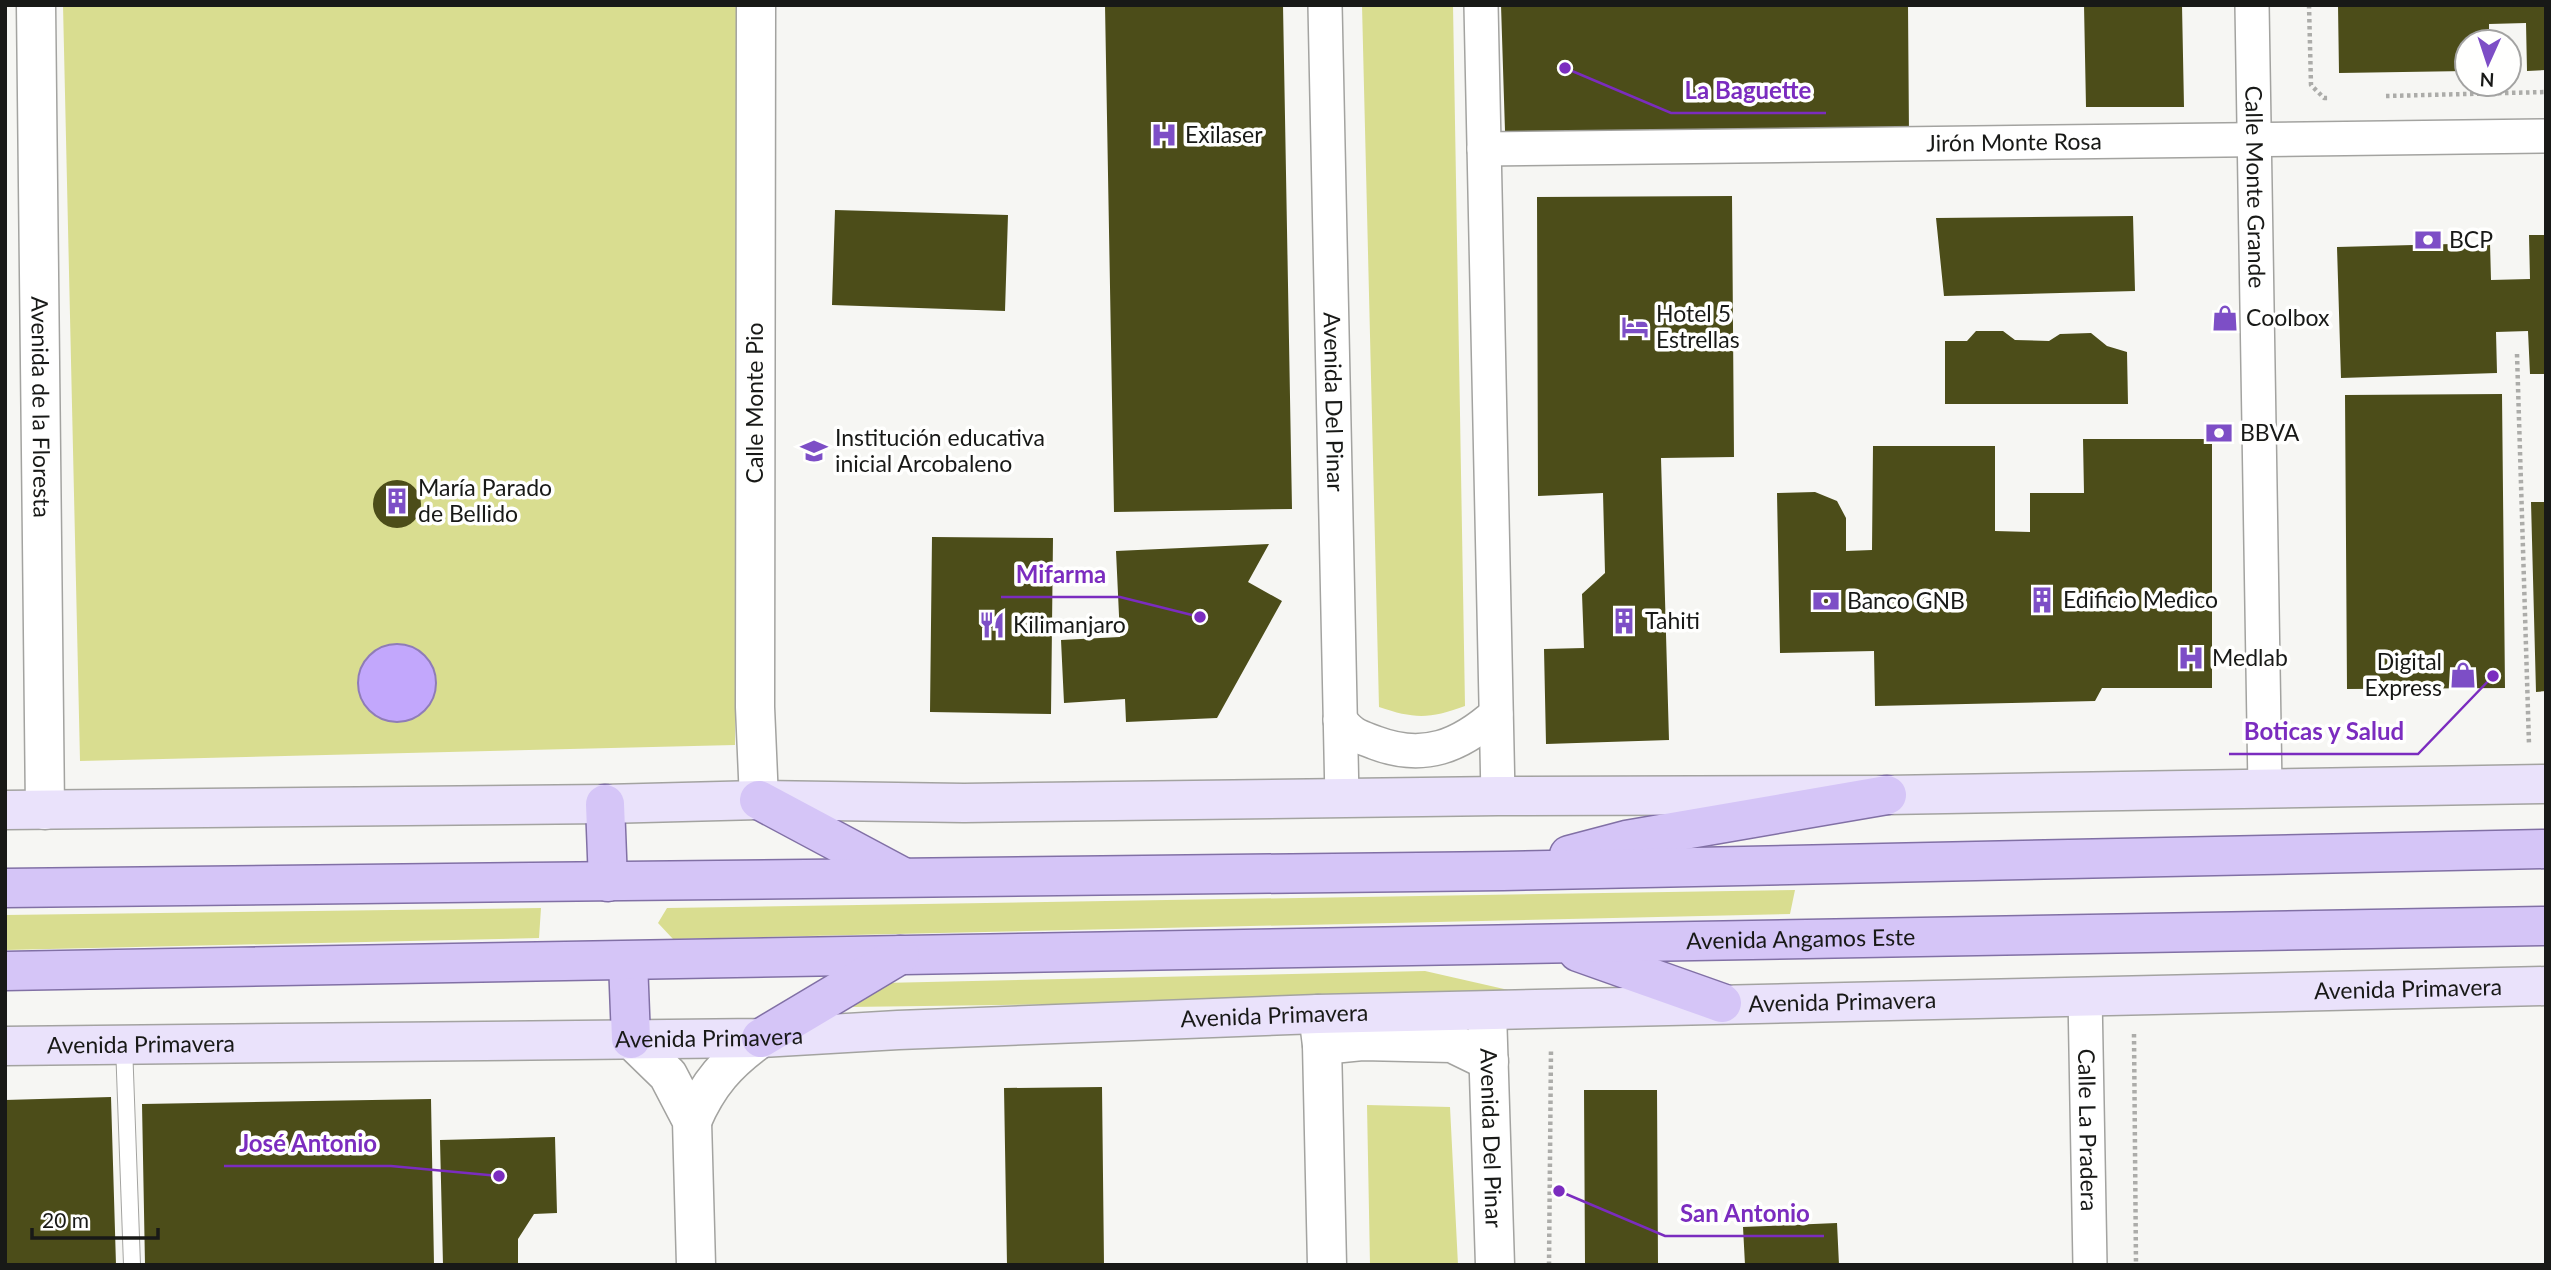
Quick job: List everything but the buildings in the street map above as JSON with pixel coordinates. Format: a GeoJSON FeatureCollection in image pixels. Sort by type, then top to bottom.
{"type":"FeatureCollection","features":[{"type":"Feature","properties":{"kind":"main road"},"geometry":{"type":"LineString","coordinates":[[5,810],[759,800],[964,803],[2265,789],[2538,769]]}},
{"type":"Feature","properties":{"kind":"main road"},"geometry":{"type":"LineString","coordinates":[[1503,871],[1626,840],[1887,794]]}},
{"type":"Feature","properties":{"kind":"main road"},"geometry":{"type":"LineString","coordinates":[[759,800],[908,879]]}},
{"type":"Feature","properties":{"kind":"main road"},"geometry":{"type":"LineString","coordinates":[[606,804],[608,882]]}},
{"type":"Feature","properties":{"kind":"main road"},"geometry":{"type":"LineString","coordinates":[[5,888],[1503,871],[2546,849]]}},
{"type":"Feature","properties":{"kind":"main road","name":"Avenida Angamos Este"},"geometry":{"type":"LineString","coordinates":[[1553,943],[2546,926]]}},
{"type":"Feature","properties":{"kind":"main road"},"geometry":{"type":"LineString","coordinates":[[5,971],[1553,943],[1722,1003]]}},
{"type":"Feature","properties":{"kind":"main road"},"geometry":{"type":"LineString","coordinates":[[761,1038],[902,954]]}},
{"type":"Feature","properties":{"kind":"main road"},"geometry":{"type":"LineString","coordinates":[[628,961],[631,1039]]}},
{"type":"Feature","properties":{"kind":"main road","name":"Avenida Primavera"},"geometry":{"type":"LineString","coordinates":[[5,1046],[761,1038],[898,1030],[1320,1029],[1487,1012],[1722,1003],[2546,986]]}},
{"type":"Feature","properties":{"kind":"street","name":"Avenida de la Floresta"},"geometry":{"type":"LineString","coordinates":[[36,5],[44,810]]}},
{"type":"Feature","properties":{"kind":"street","name":"Calle Monte Pio"},"geometry":{"type":"LineString","coordinates":[[756,5],[755,707],[759,800]]}},
{"type":"Feature","properties":{"kind":"street","name":"Avenida Del Pinar"},"geometry":{"type":"LineString","coordinates":[[1325,5],[1342,799]]}},
{"type":"Feature","properties":{"kind":"street"},"geometry":{"type":"LineString","coordinates":[[1481,5],[1498,796]]}},
{"type":"Feature","properties":{"kind":"street","name":"Calle Monte Grande"},"geometry":{"type":"LineString","coordinates":[[2252,5],[2265,789]]}},
{"type":"Feature","properties":{"kind":"street","name":"Jirón Monte Rosa"},"geometry":{"type":"LineString","coordinates":[[1484,149],[2546,136]]}},
{"type":"Feature","properties":{"kind":"street"},"geometry":{"type":"LineString","coordinates":[[1340,720],[1350,733],[1390,748],[1420,751],[1448,746],[1475,733],[1496,714]]}},
{"type":"Feature","properties":{"kind":"street","name":"Calle La Pradera"},"geometry":{"type":"LineString","coordinates":[[2085,995],[2090,1265]]}},
{"type":"Feature","properties":{"kind":"street","name":"Avenida Del Pinar"},"geometry":{"type":"LineString","coordinates":[[1487,1012],[1494,1265]]}},
{"type":"Feature","properties":{"kind":"street"},"geometry":{"type":"LineString","coordinates":[[1327,1265],[1320,1029],[1362,1041],[1452,1043],[1489,1063]]}},
{"type":"Feature","properties":{"kind":"street"},"geometry":{"type":"LineString","coordinates":[[692,1121],[703,1096],[719,1074],[739,1054],[761,1038]]}},
{"type":"Feature","properties":{"kind":"street"},"geometry":{"type":"LineString","coordinates":[[631,1039],[668,1075],[692,1121],[696,1265]]}},
{"type":"Feature","properties":{"kind":"lane"},"geometry":{"type":"LineString","coordinates":[[124,1045],[132,1265]]}},
{"type":"Feature","properties":{"kind":"path"},"geometry":{"type":"LineString","coordinates":[[2309,5],[2311,85],[2323,98],[2337,97]]}},
{"type":"Feature","properties":{"kind":"path"},"geometry":{"type":"LineString","coordinates":[[2379,96],[2546,93]]}},
{"type":"Feature","properties":{"kind":"path"},"geometry":{"type":"LineString","coordinates":[[2517,354],[2538,769]]}},
{"type":"Feature","properties":{"kind":"path"},"geometry":{"type":"LineString","coordinates":[[2134,995],[2136,1265]]}},
{"type":"Feature","properties":{"kind":"path"},"geometry":{"type":"LineString","coordinates":[[1489,1063],[1528,1049],[1551,1046],[1549,1265]]}},
{"type":"Feature","properties":{"kind":"green space"},"geometry":{"type":"Polygon","coordinates":[[[63,5],[744,5],[735,745],[80,761],[63,5]]]}},
{"type":"Feature","properties":{"kind":"green space"},"geometry":{"type":"Polygon","coordinates":[[[1362,5],[1453,5],[1465,706],[1422,716],[1402,714],[1379,707],[1362,5]]]}},
{"type":"Feature","properties":{"kind":"green space"},"geometry":{"type":"Polygon","coordinates":[[[1795,890],[1790,914],[673,939],[658,923],[667,908],[1795,890]]]}},
{"type":"Feature","properties":{"kind":"green space"},"geometry":{"type":"Polygon","coordinates":[[[541,908],[539,938],[5,950],[5,915],[541,908]]]}},
{"type":"Feature","properties":{"kind":"green space"},"geometry":{"type":"Polygon","coordinates":[[[1425,971],[1544,998],[849,1007],[882,983],[1425,971]]]}},
{"type":"Feature","properties":{"kind":"green space"},"geometry":{"type":"Polygon","coordinates":[[[1367,1105],[1450,1107],[1458,1265],[1370,1265],[1367,1105]]]}},
{"type":"Feature","properties":{"kind":"shaded area"},"geometry":{"type":"Polygon","coordinates":[[[397,644],[412,647],[429,661],[436,683],[433,698],[419,715],[397,722],[382,719],[365,705],[358,683],[361,668],[375,651],[397,644]]]}},
{"type":"Feature","properties":{"kind":"place","name":"La Baguette"},"geometry":{"type":"Point","coordinates":[1565,68]}},
{"type":"Feature","properties":{"kind":"place","name":"Exilaser"},"geometry":{"type":"Point","coordinates":[1164,135]}},
{"type":"Feature","properties":{"kind":"place","name":"BCP"},"geometry":{"type":"Point","coordinates":[2428,240]}},
{"type":"Feature","properties":{"kind":"place","name":"Coolbox"},"geometry":{"type":"Point","coordinates":[2225,318]}},
{"type":"Feature","properties":{"kind":"place","name":"Hotel 5 Estrellas"},"geometry":{"type":"Point","coordinates":[1635,327]}},
{"type":"Feature","properties":{"kind":"place","name":"BBVA"},"geometry":{"type":"Point","coordinates":[2219,433]}},
{"type":"Feature","properties":{"kind":"place","name":"Institución educativa inicial Arcobaleno"},"geometry":{"type":"Point","coordinates":[814,451]}},
{"type":"Feature","properties":{"kind":"place","name":"María Parado de Bellido"},"geometry":{"type":"Point","coordinates":[397,501]}},
{"type":"Feature","properties":{"kind":"place","name":"Edificio Medico"},"geometry":{"type":"Point","coordinates":[2042,600]}},
{"type":"Feature","properties":{"kind":"place","name":"Banco GNB"},"geometry":{"type":"Point","coordinates":[1826,601]}},
{"type":"Feature","properties":{"kind":"place","name":"Mifarma"},"geometry":{"type":"Point","coordinates":[1200,617]}},
{"type":"Feature","properties":{"kind":"place","name":"Tahiti"},"geometry":{"type":"Point","coordinates":[1624,621]}},
{"type":"Feature","properties":{"kind":"place","name":"Kilimanjaro"},"geometry":{"type":"Point","coordinates":[992,625]}},
{"type":"Feature","properties":{"kind":"place","name":"Medlab"},"geometry":{"type":"Point","coordinates":[2191,658]}},
{"type":"Feature","properties":{"kind":"place","name":"Digital Express"},"geometry":{"type":"Point","coordinates":[2463,675]}},
{"type":"Feature","properties":{"kind":"place","name":"Boticas y Salud"},"geometry":{"type":"Point","coordinates":[2493,676]}},
{"type":"Feature","properties":{"kind":"place","name":"José Antonio"},"geometry":{"type":"Point","coordinates":[499,1176]}},
{"type":"Feature","properties":{"kind":"place","name":"San Antonio"},"geometry":{"type":"Point","coordinates":[1559,1191]}}]}
